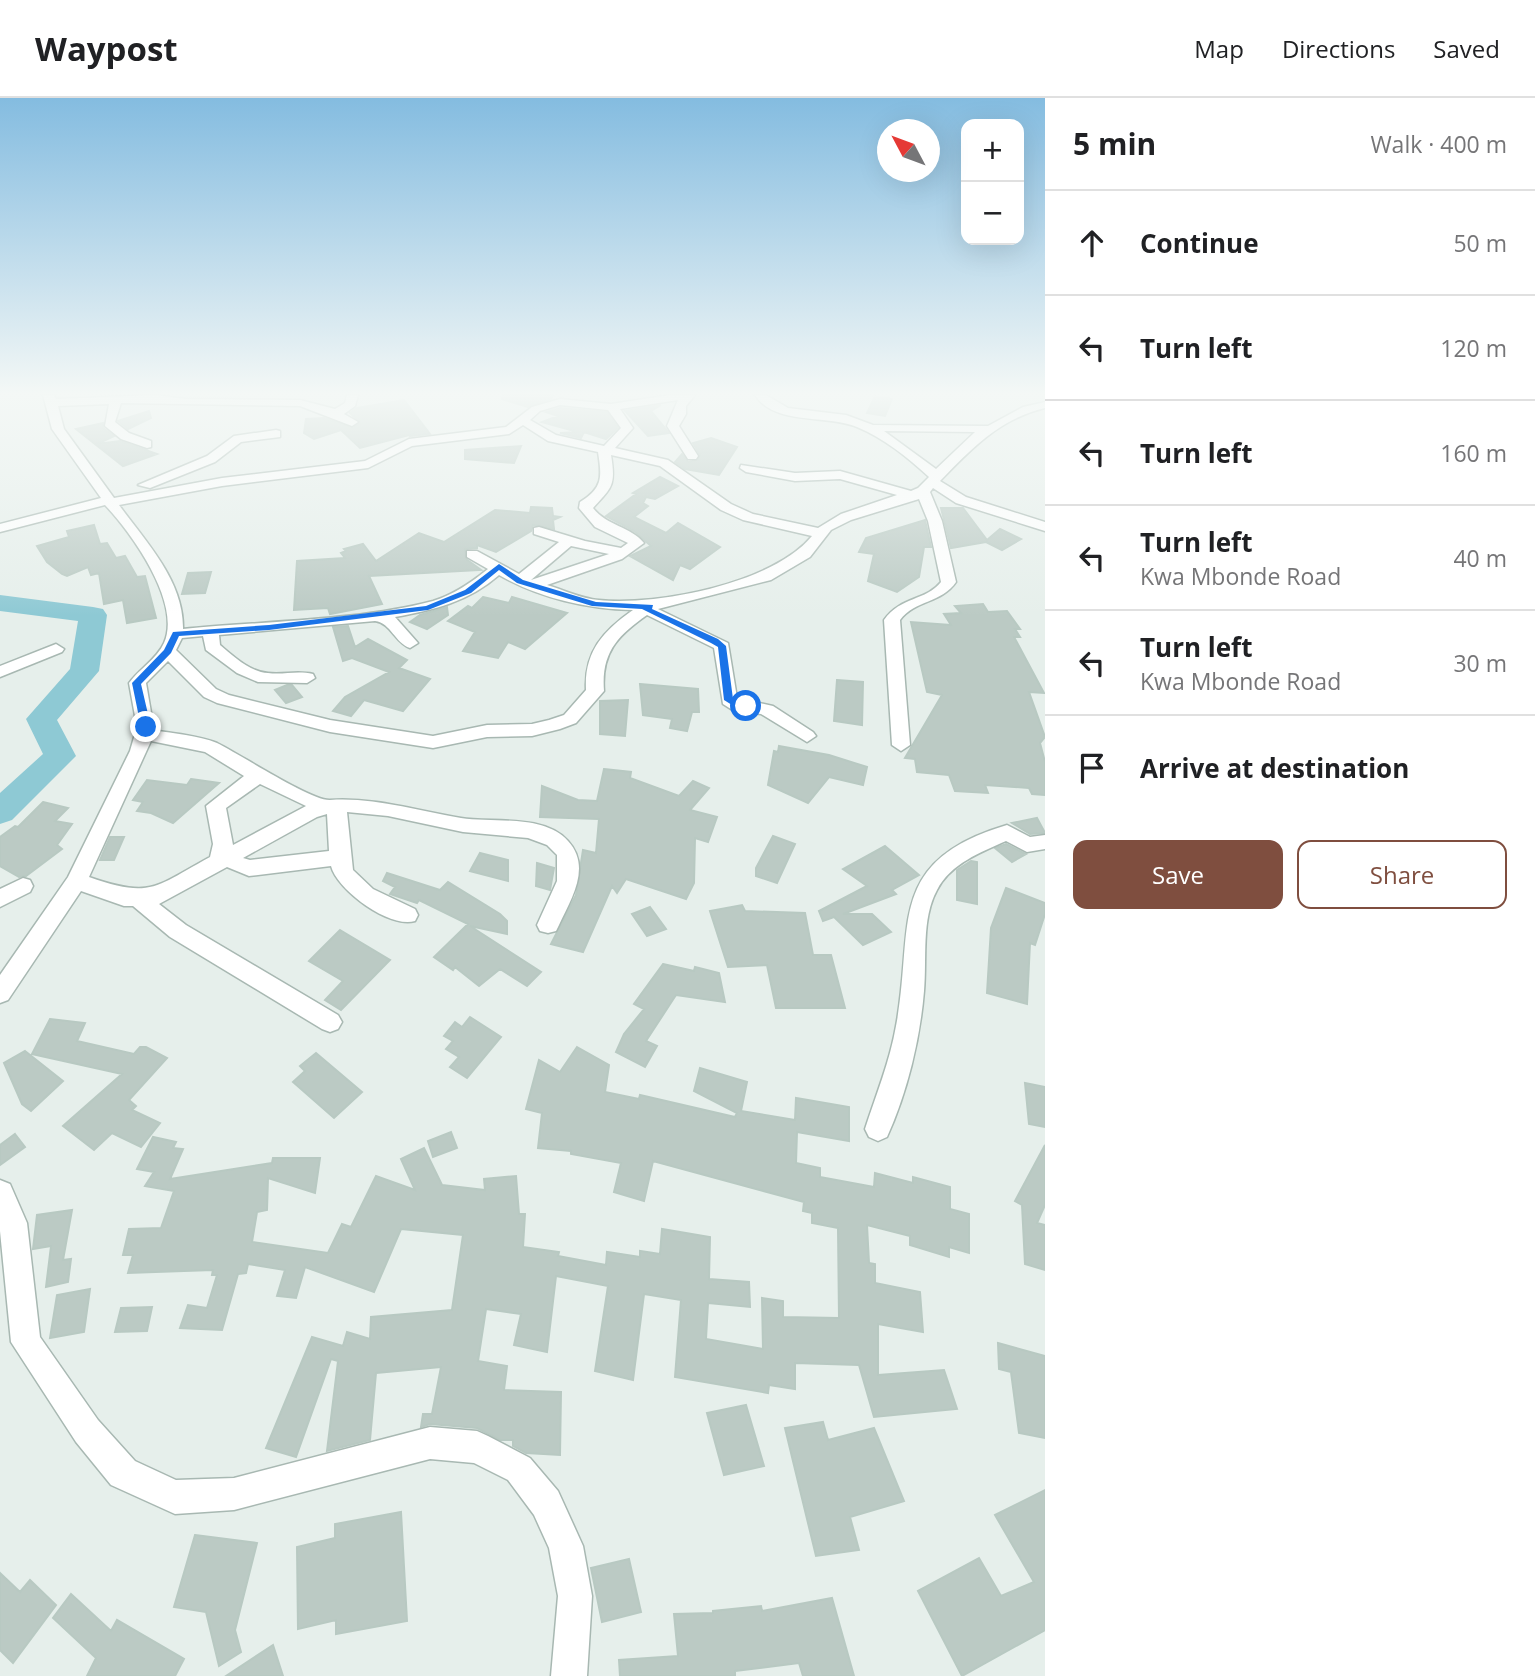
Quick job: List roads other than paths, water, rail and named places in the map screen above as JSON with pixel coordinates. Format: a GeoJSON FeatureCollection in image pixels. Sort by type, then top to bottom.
{"type":"FeatureCollection","features":[{"type":"Feature","properties":{"kind":"street"},"geometry":{"type":"LineString","coordinates":[[0,993],[77,881],[139,751],[146,727],[137,683],[168,651],[176,634],[170,595],[159,570],[86,469]]}},
{"type":"Feature","properties":{"kind":"street"},"geometry":{"type":"LineString","coordinates":[[0,528],[108,500],[191,469]]}},
{"type":"Feature","properties":{"kind":"street"},"geometry":{"type":"LineString","coordinates":[[108,500],[222,482],[338,469]]}},
{"type":"Feature","properties":{"kind":"street"},"geometry":{"type":"LineString","coordinates":[[525,583],[623,552],[637,543],[624,534],[597,525],[585,505],[600,498],[607,487],[606,469]]}},
{"type":"Feature","properties":{"kind":"street"},"geometry":{"type":"LineString","coordinates":[[677,469],[699,489],[738,514],[821,533]]}},
{"type":"Feature","properties":{"kind":"street"},"geometry":{"type":"LineString","coordinates":[[749,469],[795,477],[840,475],[927,486],[1045,527]]}},
{"type":"Feature","properties":{"kind":"street"},"geometry":{"type":"LineString","coordinates":[[901,746],[892,621],[898,610],[909,603],[937,594],[949,582],[927,486],[919,469]]}},
{"type":"Feature","properties":{"kind":"street"},"geometry":{"type":"LineString","coordinates":[[168,651],[210,693],[223,699],[330,726],[433,742],[487,732],[532,730],[570,719],[595,691],[592,670],[596,653],[628,620],[648,608],[766,577],[805,554],[821,533],[846,517],[927,486],[942,469]]}},
{"type":"Feature","properties":{"kind":"street"},"geometry":{"type":"LineString","coordinates":[[539,531],[569,541],[623,552]]}},
{"type":"Feature","properties":{"kind":"street"},"geometry":{"type":"LineString","coordinates":[[525,583],[569,541]]}},
{"type":"Feature","properties":{"kind":"street"},"geometry":{"type":"LineString","coordinates":[[472,554],[525,583],[595,605],[648,608],[722,646],[729,700],[740,707],[755,706],[767,710],[807,736]]}},
{"type":"Feature","properties":{"kind":"street"},"geometry":{"type":"LineString","coordinates":[[176,634],[211,633],[323,619],[375,616],[439,604],[477,586],[499,567]]}},
{"type":"Feature","properties":{"kind":"street"},"geometry":{"type":"LineString","coordinates":[[375,616],[387,618],[410,643]]}},
{"type":"Feature","properties":{"kind":"street"},"geometry":{"type":"LineString","coordinates":[[211,633],[212,647],[255,676],[265,679],[298,675],[307,678]]}},
{"type":"Feature","properties":{"kind":"street"},"geometry":{"type":"LineString","coordinates":[[0,672],[56,649]]}},
{"type":"Feature","properties":{"kind":"street"},"geometry":{"type":"LineString","coordinates":[[144,734],[197,742],[259,775],[330,806]]}},
{"type":"Feature","properties":{"kind":"street"},"geometry":{"type":"LineString","coordinates":[[223,861],[223,844],[216,806],[259,775]]}},
{"type":"Feature","properties":{"kind":"street"},"geometry":{"type":"LineString","coordinates":[[77,881],[124,898],[139,900],[170,891],[311,811],[330,806],[381,807],[461,825],[548,837],[566,852],[569,863],[569,873],[548,925]]}},
{"type":"Feature","properties":{"kind":"street"},"geometry":{"type":"LineString","coordinates":[[330,806],[345,878],[365,894],[407,915]]}},
{"type":"Feature","properties":{"kind":"street"},"geometry":{"type":"LineString","coordinates":[[878,1129],[908,1025],[916,926],[923,891],[945,864],[970,846],[1007,832],[1027,845],[1045,842]]}},
{"type":"Feature","properties":{"kind":"street"},"geometry":{"type":"LineString","coordinates":[[223,861],[249,868],[340,857]]}},
{"type":"Feature","properties":{"kind":"street"},"geometry":{"type":"LineString","coordinates":[[0,899],[23,886]]}},
{"type":"Feature","properties":{"kind":"street"},"geometry":{"type":"LineString","coordinates":[[139,900],[178,931],[330,1022]]}},
{"type":"Feature","properties":{"kind":"street"},"geometry":{"type":"LineString","coordinates":[[0,1192],[13,1223],[26,1342],[87,1431],[123,1473],[175,1497],[234,1494],[430,1443],[477,1447],[519,1469],[547,1503],[566,1546],[575,1596],[569,1676]]}},
{"type":"Feature","properties":{"kind":"waterway"},"geometry":{"type":"LineString","coordinates":[[0,603],[93,615],[84,671],[41,719],[60,756],[0,812]]}}]}
